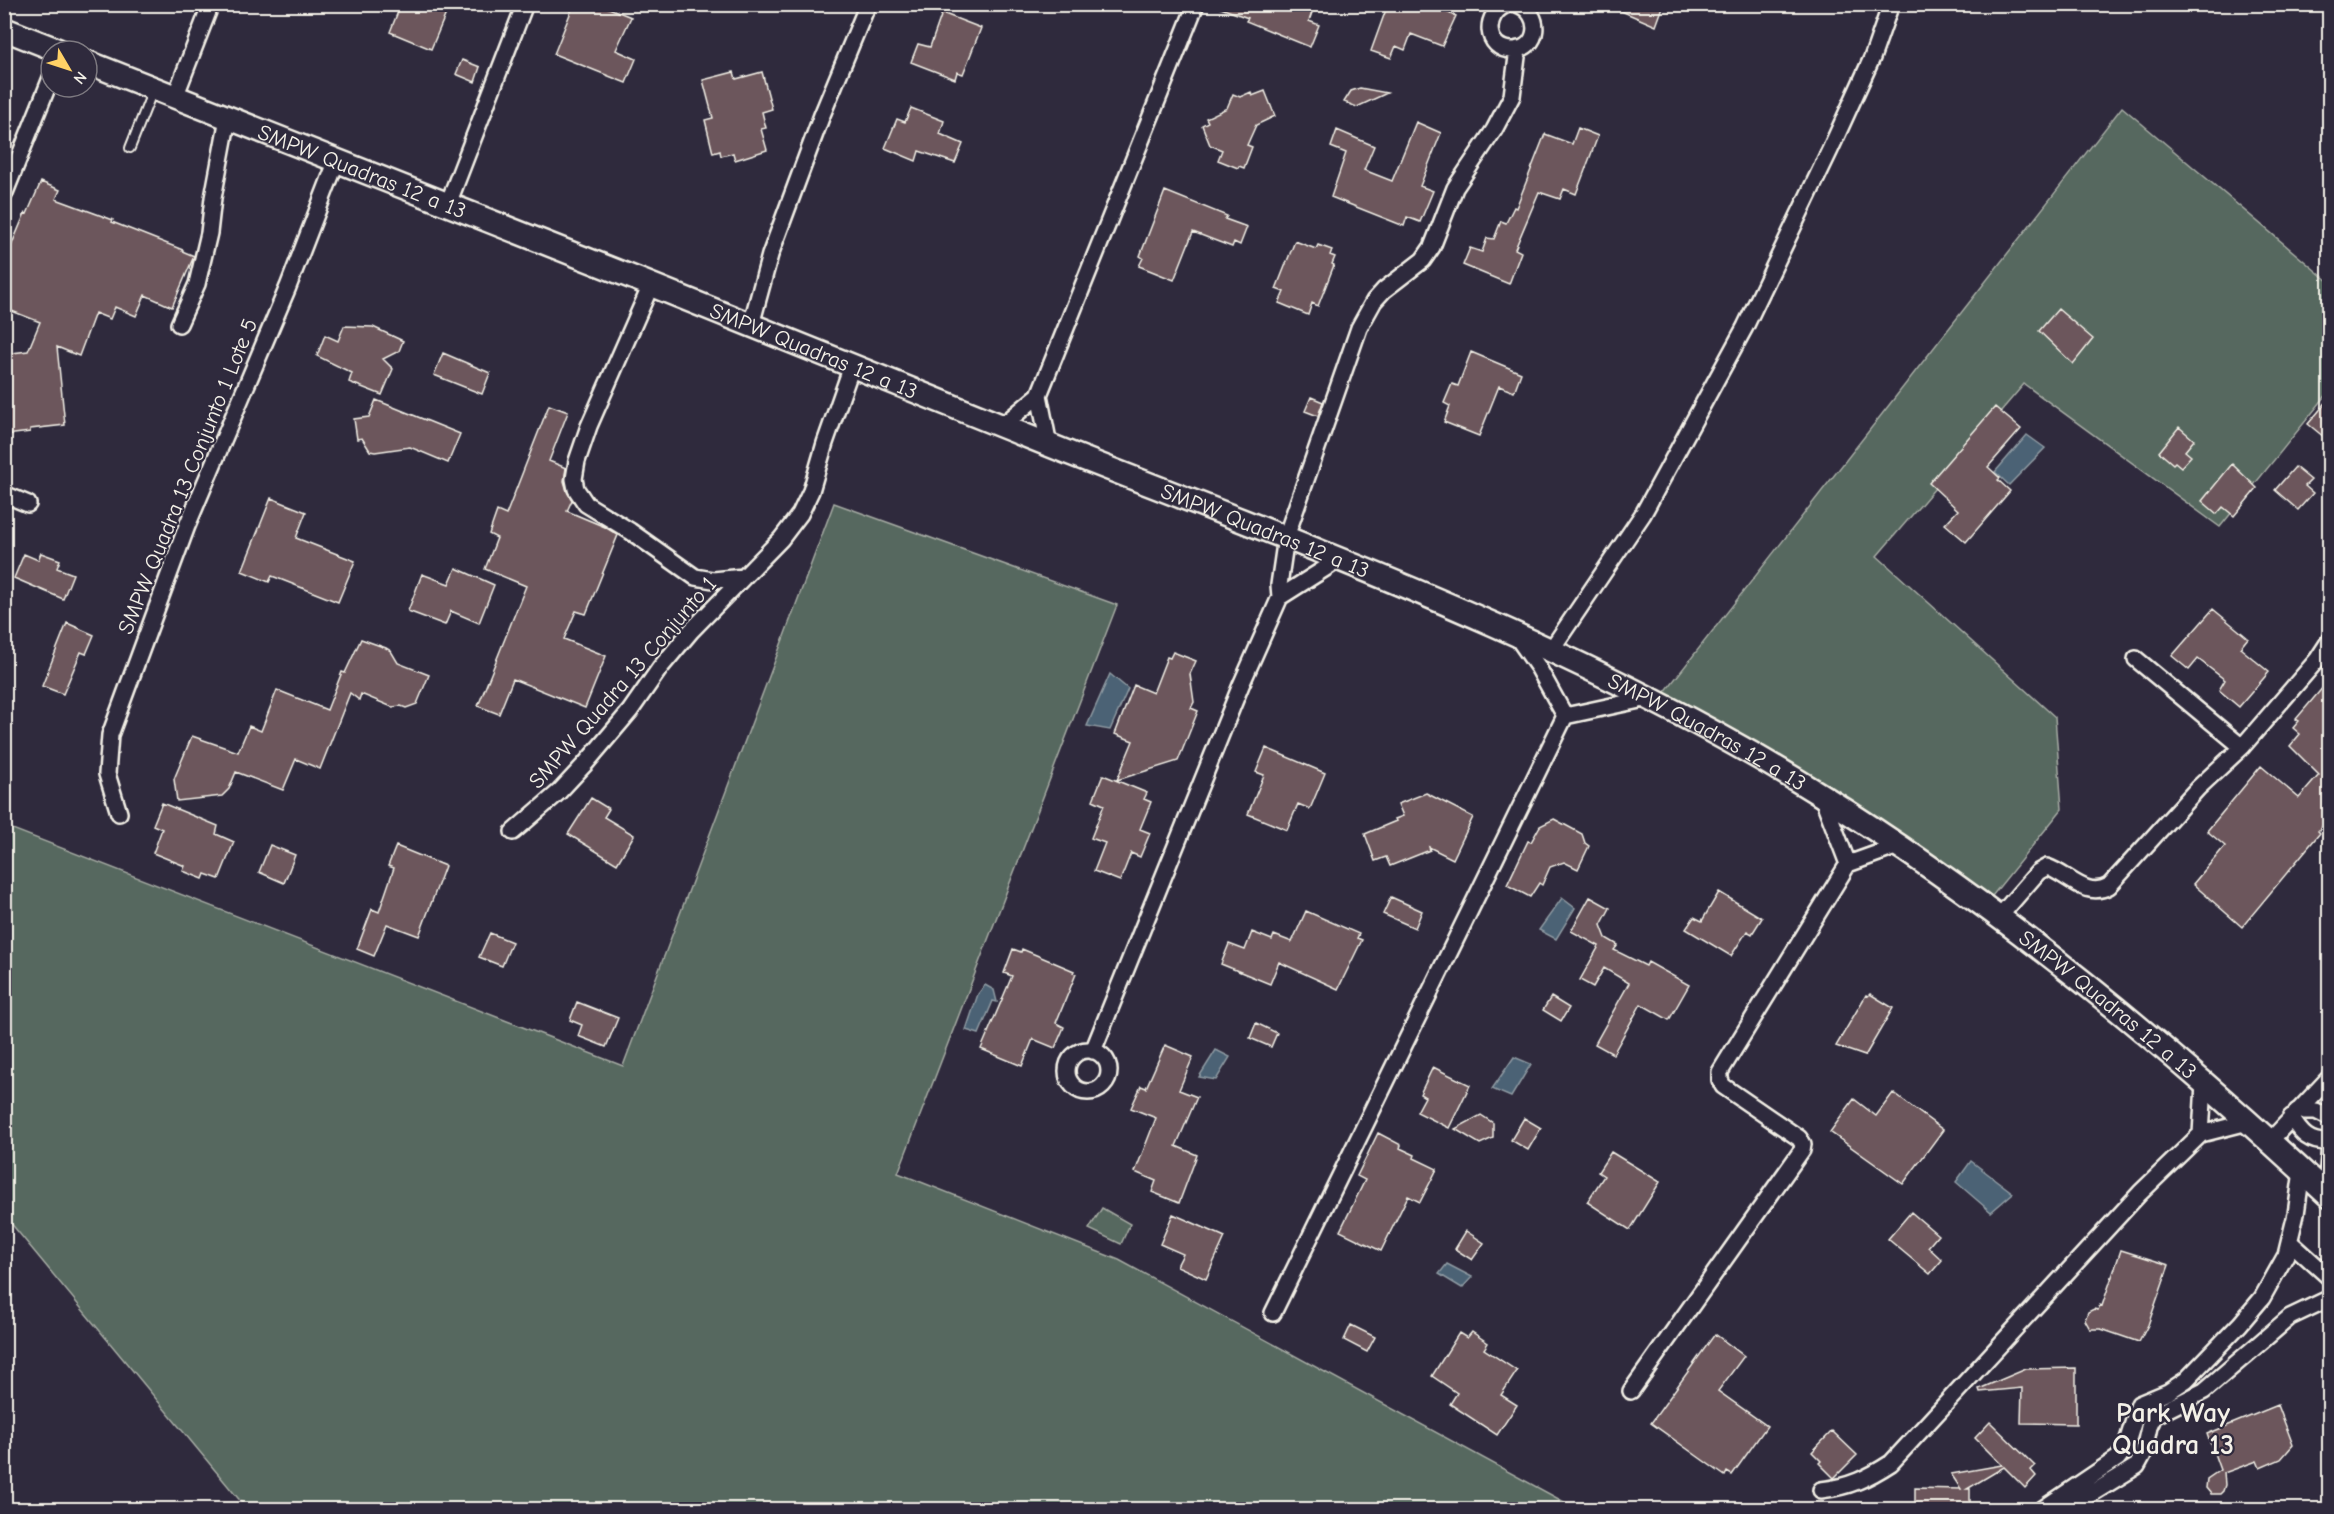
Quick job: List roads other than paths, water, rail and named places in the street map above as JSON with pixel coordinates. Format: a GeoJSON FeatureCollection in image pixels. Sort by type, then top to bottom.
{"type":"FeatureCollection","features":[{"type":"Feature","properties":{"kind":"street"},"geometry":{"type":"LineString","coordinates":[[164,93],[211,4]]}},
{"type":"Feature","properties":{"kind":"street"},"geometry":{"type":"LineString","coordinates":[[448,204],[525,4]]}},
{"type":"Feature","properties":{"kind":"street"},"geometry":{"type":"LineString","coordinates":[[751,325],[770,255],[790,207],[822,115],[868,4]]}},
{"type":"Feature","properties":{"kind":"street"},"geometry":{"type":"LineString","coordinates":[[1003,425],[1039,395],[1196,4]]}},
{"type":"Feature","properties":{"kind":"street"},"geometry":{"type":"LineString","coordinates":[[1508,4],[1494,13],[1490,33],[1498,45],[1509,50],[1518,49],[1530,41],[1535,27],[1531,14],[1526,8],[1517,4]]}},
{"type":"Feature","properties":{"kind":"street"},"geometry":{"type":"LineString","coordinates":[[1551,651],[1643,514],[1745,327],[1872,58],[1891,4]]}},
{"type":"Feature","properties":{"kind":"street"},"geometry":{"type":"LineString","coordinates":[[4,29],[39,43]]}},
{"type":"Feature","properties":{"kind":"street"},"geometry":{"type":"LineString","coordinates":[[1093,1051],[1241,685],[1280,597],[1279,585],[1286,537],[1359,328],[1384,290],[1423,260],[1432,247],[1455,188],[1494,129],[1512,96],[1518,49]]}},
{"type":"Feature","properties":{"kind":"street","name":"SMPW Quadras 12 a 13"},"geometry":{"type":"LineString","coordinates":[[99,67],[1286,537],[1551,651],[1649,698],[1710,730],[1822,796],[1999,917],[2097,991],[2270,1141],[2328,1195]]}},
{"type":"Feature","properties":{"kind":"street"},"geometry":{"type":"LineString","coordinates":[[4,195],[43,99]]}},
{"type":"Feature","properties":{"kind":"street"},"geometry":{"type":"LineString","coordinates":[[179,324],[197,284],[209,233],[228,118]]}},
{"type":"Feature","properties":{"kind":"street","name":"SMPW Quadra 13 Conjunto 1 Lote 5"},"geometry":{"type":"LineString","coordinates":[[119,813],[107,774],[110,735],[187,526],[288,287],[337,160]]}},
{"type":"Feature","properties":{"kind":"street"},"geometry":{"type":"LineString","coordinates":[[651,285],[589,426],[577,461],[574,479],[576,489],[586,504],[630,531],[695,577],[712,580],[744,578]]}},
{"type":"Feature","properties":{"kind":"street","name":"SMPW Quadra 13 Conjunto 1"},"geometry":{"type":"LineString","coordinates":[[513,832],[559,792],[586,763],[630,711],[660,668],[691,632],[781,539],[806,504],[852,366]]}},
{"type":"Feature","properties":{"kind":"street"},"geometry":{"type":"LineString","coordinates":[[1039,395],[1049,444]]}},
{"type":"Feature","properties":{"kind":"street"},"geometry":{"type":"LineString","coordinates":[[4,494],[28,504]]}},
{"type":"Feature","properties":{"kind":"street"},"geometry":{"type":"LineString","coordinates":[[1280,597],[1340,559]]}},
{"type":"Feature","properties":{"kind":"street"},"geometry":{"type":"LineString","coordinates":[[1517,637],[1538,667],[1565,716]]}},
{"type":"Feature","properties":{"kind":"street"},"geometry":{"type":"LineString","coordinates":[[1999,917],[2038,872],[2048,867],[2085,889],[2095,890],[2109,886],[2198,788],[2242,747],[2317,660],[2330,640]]}},
{"type":"Feature","properties":{"kind":"street"},"geometry":{"type":"LineString","coordinates":[[2136,659],[2242,747]]}},
{"type":"Feature","properties":{"kind":"street"},"geometry":{"type":"LineString","coordinates":[[1565,716],[1649,698]]}},
{"type":"Feature","properties":{"kind":"street"},"geometry":{"type":"LineString","coordinates":[[1273,1313],[1565,716]]}},
{"type":"Feature","properties":{"kind":"street"},"geometry":{"type":"LineString","coordinates":[[1822,796],[1848,864]]}},
{"type":"Feature","properties":{"kind":"street"},"geometry":{"type":"LineString","coordinates":[[1631,1391],[1802,1150],[1803,1144],[1799,1138],[1723,1086],[1720,1072],[1848,864],[1898,846]]}},
{"type":"Feature","properties":{"kind":"street"},"geometry":{"type":"LineString","coordinates":[[2270,1141],[2330,1077]]}},
{"type":"Feature","properties":{"kind":"street"},"geometry":{"type":"LineString","coordinates":[[2201,1134],[2204,1083]]}},
{"type":"Feature","properties":{"kind":"street"},"geometry":{"type":"LineString","coordinates":[[2294,1114],[2316,1111],[2330,1118]]}},
{"type":"Feature","properties":{"kind":"street"},"geometry":{"type":"LineString","coordinates":[[2294,1114],[2306,1137],[2318,1142],[2330,1143],[2328,1195]]}},
{"type":"Feature","properties":{"kind":"street"},"geometry":{"type":"LineString","coordinates":[[1821,1490],[1860,1482],[1891,1463],[2140,1193],[2201,1134],[2248,1122]]}},
{"type":"Feature","properties":{"kind":"street"},"geometry":{"type":"LineString","coordinates":[[2041,1509],[2118,1458],[2125,1449],[2139,1404],[2177,1387],[2258,1303],[2278,1272],[2290,1242],[2302,1171]]}},
{"type":"Feature","properties":{"kind":"street"},"geometry":{"type":"LineString","coordinates":[[2290,1242],[2330,1278]]}},
{"type":"Feature","properties":{"kind":"street"},"geometry":{"type":"LineString","coordinates":[[2065,1509],[2137,1466],[2143,1455],[2151,1421],[2161,1411],[2204,1390],[2290,1317],[2330,1298]]}},
{"type":"Feature","properties":{"kind":"lane"},"geometry":{"type":"LineString","coordinates":[[130,148],[164,93]]}},
{"type":"Feature","properties":{"kind":"water"},"geometry":{"type":"Polygon","coordinates":[[[2027,435],[2045,448],[2009,485],[1995,472],[2027,435]]]}},
{"type":"Feature","properties":{"kind":"water"},"geometry":{"type":"Polygon","coordinates":[[[1110,674],[1128,689],[1110,730],[1087,726],[1110,674]]]}},
{"type":"Feature","properties":{"kind":"water"},"geometry":{"type":"Polygon","coordinates":[[[1562,898],[1575,908],[1556,939],[1539,930],[1562,898]]]}},
{"type":"Feature","properties":{"kind":"water"},"geometry":{"type":"Polygon","coordinates":[[[985,985],[994,990],[997,1002],[993,1001],[979,1034],[966,1030],[978,994],[985,985]]]}},
{"type":"Feature","properties":{"kind":"water"},"geometry":{"type":"Polygon","coordinates":[[[1216,1050],[1230,1057],[1216,1080],[1199,1077],[1216,1050]]]}},
{"type":"Feature","properties":{"kind":"water"},"geometry":{"type":"Polygon","coordinates":[[[1514,1057],[1531,1064],[1511,1097],[1492,1089],[1514,1057]]]}},
{"type":"Feature","properties":{"kind":"water"},"geometry":{"type":"Polygon","coordinates":[[[1971,1161],[2013,1193],[1991,1212],[1956,1182],[1971,1161]]]}},
{"type":"Feature","properties":{"kind":"water"},"geometry":{"type":"Polygon","coordinates":[[[1447,1264],[1472,1277],[1462,1288],[1439,1274],[1447,1264]]]}},
{"type":"Feature","properties":{"kind":"district","name":"Park Way Quadra 13"},"geometry":{"type":"Point","coordinates":[2173,1428]}}]}
